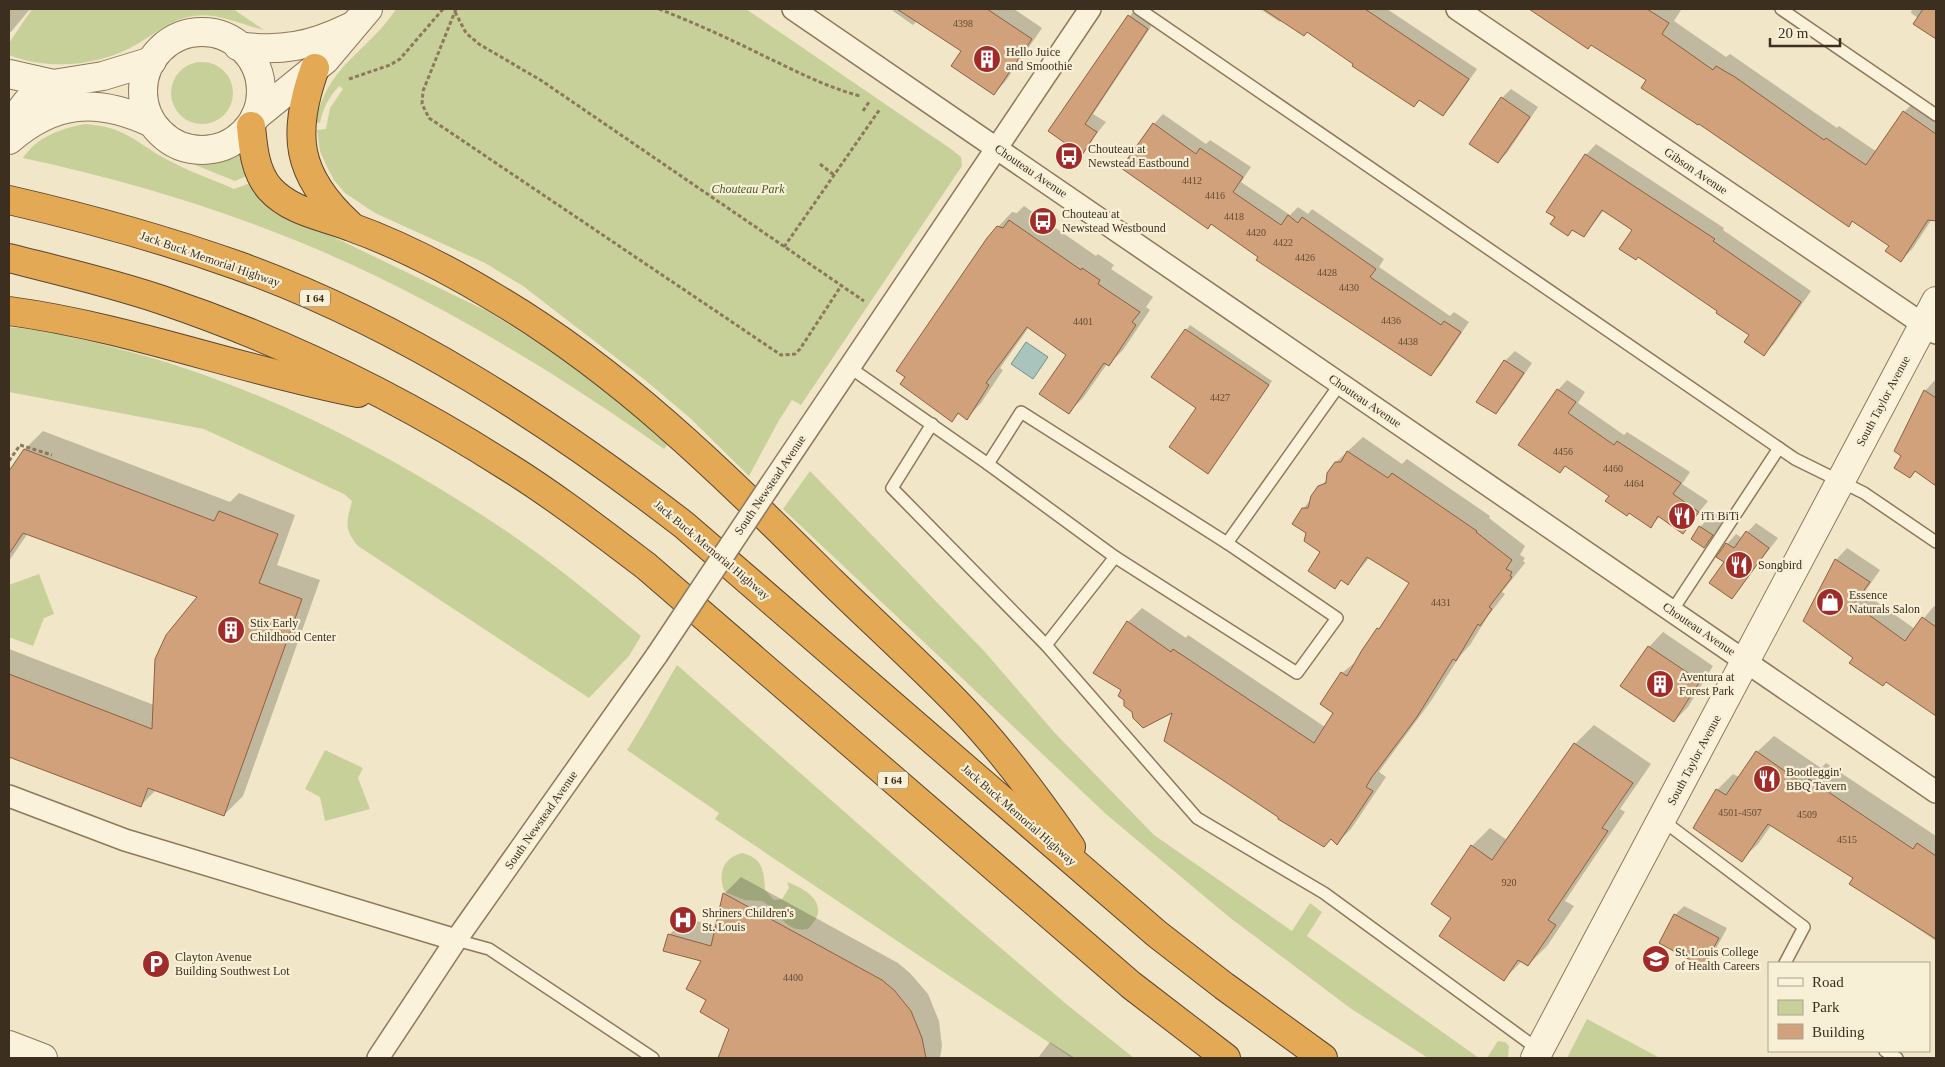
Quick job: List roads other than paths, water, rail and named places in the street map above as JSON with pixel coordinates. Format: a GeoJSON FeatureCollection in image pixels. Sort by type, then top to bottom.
{"type":"FeatureCollection","features":[{"type":"Feature","properties":{"kind":"highway"},"geometry":{"type":"LineString","coordinates":[[315,68],[301,115],[303,153],[309,174],[318,192],[352,227]]}},
{"type":"Feature","properties":{"kind":"highway"},"geometry":{"type":"LineString","coordinates":[[253,121],[257,166],[269,188],[282,200],[298,209],[352,227],[460,278],[517,310],[570,346],[656,412],[713,464],[956,702],[1002,754],[1049,815],[1094,880]]}},
{"type":"Feature","properties":{"kind":"highway","name":"Jack Buck Memorial Highway"},"geometry":{"type":"LineString","coordinates":[[9,200],[76,216],[160,240],[240,267],[303,293],[415,347],[472,378],[545,423],[616,473],[684,525],[1157,934],[1224,986],[1323,1058]]}},
{"type":"Feature","properties":{"kind":"highway","name":"I 64"},"geometry":{"type":"LineString","coordinates":[[9,258],[79,276],[170,303],[240,329],[318,363],[394,400],[508,467],[578,515],[646,566],[1132,985],[1226,1058]]}},
{"type":"Feature","properties":{"kind":"highway"},"geometry":{"type":"LineString","coordinates":[[9,312],[137,336],[258,371],[394,400]]}},
{"type":"Feature","properties":{"kind":"street","name":"Chouteau Avenue"},"geometry":{"type":"LineString","coordinates":[[793,9],[1936,792]]}},
{"type":"Feature","properties":{"kind":"street","name":"South Newstead Avenue"},"geometry":{"type":"LineString","coordinates":[[378,1058],[456,940],[657,655],[849,367],[998,149],[1090,9]]}},
{"type":"Feature","properties":{"kind":"street","name":"Gibson Avenue"},"geometry":{"type":"LineString","coordinates":[[1456,9],[1932,319]]}},
{"type":"Feature","properties":{"kind":"street"},"geometry":{"type":"LineString","coordinates":[[238,46],[269,49],[297,46],[334,34],[362,16]]}},
{"type":"Feature","properties":{"kind":"street"},"geometry":{"type":"LineString","coordinates":[[9,139],[54,113],[77,106],[102,106],[122,111],[150,122],[169,140],[179,145],[204,150],[230,143],[336,49],[362,16]]}},
{"type":"Feature","properties":{"kind":"street"},"geometry":{"type":"LineString","coordinates":[[150,122],[143,100],[143,86],[152,61],[167,44],[187,34],[210,33],[222,36],[249,56],[260,79],[261,92],[253,121]]}},
{"type":"Feature","properties":{"kind":"street"},"geometry":{"type":"LineString","coordinates":[[9,74],[53,84],[103,76],[152,61]]}},
{"type":"Feature","properties":{"kind":"street"},"geometry":{"type":"LineString","coordinates":[[9,139],[18,115],[27,102],[53,84]]}},
{"type":"Feature","properties":{"kind":"street","name":"South Taylor Avenue"},"geometry":{"type":"LineString","coordinates":[[1537,1054],[1746,662],[1840,481],[1932,319]]}},
{"type":"Feature","properties":{"kind":"street"},"geometry":{"type":"LineString","coordinates":[[9,796],[125,840],[456,940]]}},
{"type":"Feature","properties":{"kind":"street"},"geometry":{"type":"LineString","coordinates":[[9,1045],[43,1058]]}},
{"type":"Feature","properties":{"kind":"lane"},"geometry":{"type":"LineString","coordinates":[[1139,9],[1795,459],[1864,493],[1936,542]]}},
{"type":"Feature","properties":{"kind":"lane"},"geometry":{"type":"LineString","coordinates":[[1780,9],[1936,115]]}},
{"type":"Feature","properties":{"kind":"lane"},"geometry":{"type":"LineString","coordinates":[[849,367],[932,424],[1115,557],[1297,673],[1337,618],[1227,543],[1022,412],[988,464]]}},
{"type":"Feature","properties":{"kind":"lane"},"geometry":{"type":"LineString","coordinates":[[1227,543],[1340,384]]}},
{"type":"Feature","properties":{"kind":"lane"},"geometry":{"type":"LineString","coordinates":[[932,424],[892,488],[1046,645],[1197,818],[1324,892],[1537,1054]]}},
{"type":"Feature","properties":{"kind":"lane"},"geometry":{"type":"LineString","coordinates":[[1672,611],[1779,448]]}},
{"type":"Feature","properties":{"kind":"lane"},"geometry":{"type":"LineString","coordinates":[[1046,645],[1115,557]]}},
{"type":"Feature","properties":{"kind":"lane"},"geometry":{"type":"LineString","coordinates":[[1662,820],[1804,927],[1786,962]]}},
{"type":"Feature","properties":{"kind":"lane"},"geometry":{"type":"LineString","coordinates":[[456,940],[489,949],[653,1058]]}},
{"type":"Feature","properties":{"kind":"water"},"geometry":{"type":"Polygon","coordinates":[[[1026,342],[1048,357],[1033,379],[1011,364],[1026,342]]]}},
{"type":"Feature","properties":{"kind":"place","name":"Hello Juice and Smoothie"},"geometry":{"type":"Point","coordinates":[987,59]}},
{"type":"Feature","properties":{"kind":"place","name":"Chouteau at Newstead Eastbound"},"geometry":{"type":"Point","coordinates":[1069,156]}},
{"type":"Feature","properties":{"kind":"place","name":"Chouteau at Newstead Westbound"},"geometry":{"type":"Point","coordinates":[1043,221]}},
{"type":"Feature","properties":{"kind":"place","name":"iTi BiTi"},"geometry":{"type":"Point","coordinates":[1682,516]}},
{"type":"Feature","properties":{"kind":"place","name":"Songbird"},"geometry":{"type":"Point","coordinates":[1739,565]}},
{"type":"Feature","properties":{"kind":"place","name":"Essence Naturals Salon"},"geometry":{"type":"Point","coordinates":[1830,602]}},
{"type":"Feature","properties":{"kind":"place","name":"Stix Early Childhood Center"},"geometry":{"type":"Point","coordinates":[231,630]}},
{"type":"Feature","properties":{"kind":"place","name":"Aventura at Forest Park"},"geometry":{"type":"Point","coordinates":[1660,684]}},
{"type":"Feature","properties":{"kind":"place","name":"Bootleggin' BBQ Tavern"},"geometry":{"type":"Point","coordinates":[1767,779]}},
{"type":"Feature","properties":{"kind":"place","name":"Shriners Children's St. Louis"},"geometry":{"type":"Point","coordinates":[683,920]}},
{"type":"Feature","properties":{"kind":"place","name":"St. Louis College of Health Careers"},"geometry":{"type":"Point","coordinates":[1656,959]}},
{"type":"Feature","properties":{"kind":"place","name":"Clayton Avenue Building Southwest Lot"},"geometry":{"type":"Point","coordinates":[156,964]}},
{"type":"Feature","properties":{"kind":"park label","name":"Chouteau Park"},"geometry":{"type":"Point","coordinates":[748,189]}}]}
